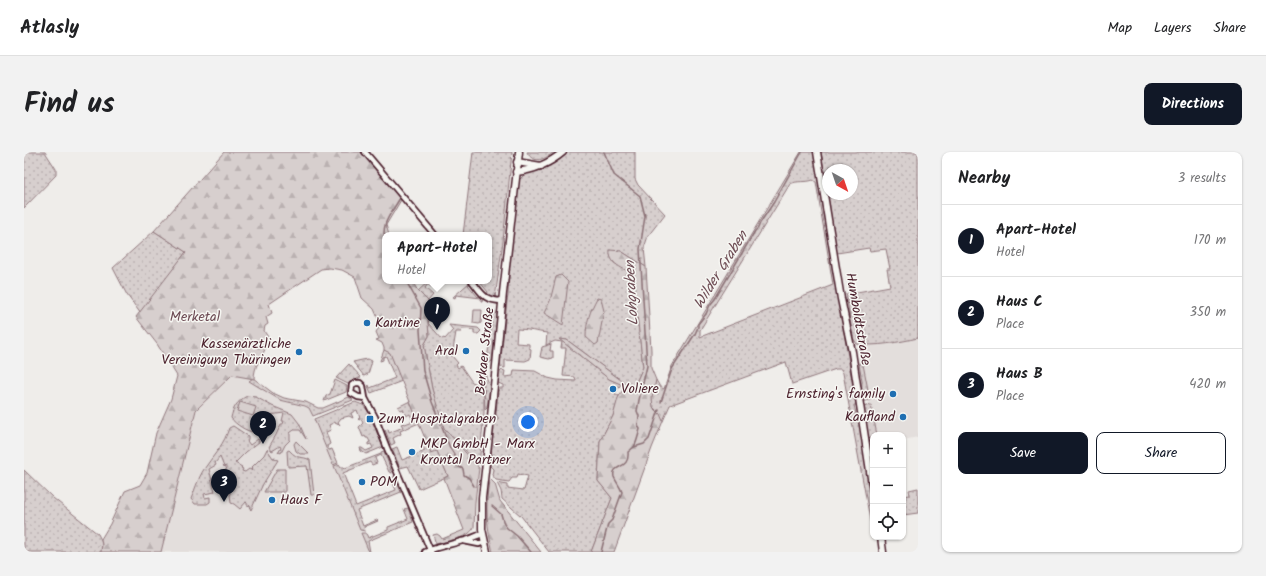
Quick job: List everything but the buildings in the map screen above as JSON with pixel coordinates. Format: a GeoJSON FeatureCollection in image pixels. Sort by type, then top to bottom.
{"type":"FeatureCollection","features":[{"type":"Feature","properties":{"kind":"street"},"geometry":{"type":"LineString","coordinates":[[365,152],[432,232]]}},
{"type":"Feature","properties":{"kind":"street","name":"Berkaer Straße"},"geometry":{"type":"LineString","coordinates":[[487,552],[483,534],[482,498],[519,152]]}},
{"type":"Feature","properties":{"kind":"street"},"geometry":{"type":"LineString","coordinates":[[516,172],[528,171],[541,166],[554,160],[563,152]]}},
{"type":"Feature","properties":{"kind":"street","name":"Humboldtstraße"},"geometry":{"type":"LineString","coordinates":[[817,152],[841,299],[855,370],[870,471]]}},
{"type":"Feature","properties":{"kind":"street"},"geometry":{"type":"LineString","coordinates":[[517,162],[541,166]]}},
{"type":"Feature","properties":{"kind":"street"},"geometry":{"type":"LineString","coordinates":[[474,284],[486,298],[502,301]]}},
{"type":"Feature","properties":{"kind":"street"},"geometry":{"type":"LineString","coordinates":[[365,398],[375,417],[430,551]]}},
{"type":"Feature","properties":{"kind":"street"},"geometry":{"type":"LineString","coordinates":[[425,552],[483,534]]}},
{"type":"Feature","properties":{"kind":"street"},"geometry":{"type":"LineString","coordinates":[[881,540],[883,552]]}},
{"type":"Feature","properties":{"kind":"street"},"geometry":{"type":"LineString","coordinates":[[464,541],[479,544],[484,542]]}},
{"type":"Feature","properties":{"kind":"shaded area"},"geometry":{"type":"Polygon","coordinates":[[[918,338],[918,437],[906,439],[906,432],[874,432],[857,344],[900,341],[918,338]]]}},
{"type":"Feature","properties":{"kind":"shaded area"},"geometry":{"type":"Polygon","coordinates":[[[232,375],[249,377],[249,381],[280,400],[309,408],[369,552],[161,552],[196,411],[232,375]]]}},
{"type":"Feature","properties":{"kind":"green space"},"geometry":{"type":"Polygon","coordinates":[[[24,152],[45,152],[56,169],[56,175],[24,208],[24,152]]]}},
{"type":"Feature","properties":{"kind":"green space","name":"Merketal"},"geometry":{"type":"Polygon","coordinates":[[[224,152],[368,152],[404,195],[386,225],[388,232],[382,232],[382,284],[414,284],[418,291],[428,301],[429,336],[424,345],[432,389],[444,428],[479,468],[474,527],[472,531],[458,538],[436,544],[433,535],[437,534],[442,539],[464,530],[444,478],[448,476],[437,451],[431,453],[390,353],[384,350],[382,343],[376,340],[379,339],[376,332],[381,325],[374,309],[362,298],[355,277],[342,270],[330,268],[321,269],[269,304],[272,313],[266,317],[268,324],[265,326],[264,331],[268,337],[265,349],[255,370],[254,379],[232,375],[196,410],[161,552],[101,552],[101,539],[110,524],[125,491],[140,485],[147,473],[156,433],[171,399],[177,376],[157,344],[136,317],[186,252],[154,231],[224,152]]]}},
{"type":"Feature","properties":{"kind":"green space"},"geometry":{"type":"Polygon","coordinates":[[[473,152],[512,152],[503,241],[495,298],[486,296],[488,292],[481,284],[492,284],[492,232],[463,232],[473,152]]]}},
{"type":"Feature","properties":{"kind":"green space"},"geometry":{"type":"Polygon","coordinates":[[[527,152],[554,152],[544,159],[536,160],[527,152]]]}},
{"type":"Feature","properties":{"kind":"green space"},"geometry":{"type":"Polygon","coordinates":[[[567,152],[635,152],[635,179],[638,185],[665,214],[648,236],[644,248],[646,267],[621,251],[610,254],[614,263],[634,274],[635,278],[634,298],[643,367],[633,389],[567,340],[560,339],[609,379],[621,384],[615,394],[619,396],[613,416],[600,441],[598,481],[612,498],[591,552],[549,552],[521,516],[502,499],[501,491],[497,483],[507,485],[507,488],[524,490],[528,476],[518,474],[517,478],[512,478],[509,482],[496,480],[492,475],[493,469],[490,466],[494,420],[498,419],[496,414],[498,391],[500,388],[503,388],[503,385],[498,383],[500,372],[502,370],[505,371],[504,377],[513,376],[514,370],[535,371],[548,378],[576,381],[575,377],[563,376],[566,348],[561,348],[562,342],[555,341],[546,345],[547,333],[517,329],[516,343],[529,344],[529,348],[531,349],[530,359],[525,361],[505,360],[505,368],[500,367],[519,180],[526,173],[552,164],[567,152]]]}},
{"type":"Feature","properties":{"kind":"green space"},"geometry":{"type":"Polygon","coordinates":[[[801,152],[814,152],[856,405],[854,405],[857,419],[859,419],[870,486],[870,520],[843,373],[841,369],[836,369],[792,384],[786,362],[670,405],[663,421],[652,404],[652,394],[656,380],[660,387],[664,389],[672,366],[801,152]],[[813,180],[790,184],[700,330],[700,337],[833,285],[816,182],[813,180]]]}},
{"type":"Feature","properties":{"kind":"green space"},"geometry":{"type":"Polygon","coordinates":[[[821,152],[918,152],[918,338],[864,345],[857,344],[853,338],[846,294],[890,286],[887,269],[890,269],[886,249],[870,251],[869,248],[837,253],[829,200],[858,200],[858,164],[823,164],[821,152]]]}},
{"type":"Feature","properties":{"kind":"green space"},"geometry":{"type":"Polygon","coordinates":[[[154,231],[186,252],[141,314],[127,295],[113,268],[154,231]]]}},
{"type":"Feature","properties":{"kind":"green space"},"geometry":{"type":"Polygon","coordinates":[[[610,250],[621,251],[646,267],[651,368],[656,380],[652,398],[653,407],[660,414],[663,421],[614,552],[591,552],[612,498],[598,481],[600,441],[613,416],[618,398],[625,386],[609,379],[559,339],[567,340],[633,389],[643,367],[636,306],[629,297],[635,282],[634,274],[621,268],[614,262],[610,255],[610,250]]]}},
{"type":"Feature","properties":{"kind":"green space"},"geometry":{"type":"Polygon","coordinates":[[[561,275],[568,282],[563,325],[544,313],[550,301],[556,277],[561,275]]]}},
{"type":"Feature","properties":{"kind":"green space"},"geometry":{"type":"Polygon","coordinates":[[[426,284],[428,284],[425,288],[433,295],[428,301],[418,291],[426,284]]]}},
{"type":"Feature","properties":{"kind":"green space"},"geometry":{"type":"Polygon","coordinates":[[[428,284],[436,284],[433,288],[428,284]]]}},
{"type":"Feature","properties":{"kind":"green space"},"geometry":{"type":"Polygon","coordinates":[[[468,284],[470,284],[468,285],[478,297],[481,295],[483,298],[481,302],[481,298],[456,295],[455,298],[453,297],[468,284]]]}},
{"type":"Feature","properties":{"kind":"green space"},"geometry":{"type":"Polygon","coordinates":[[[597,298],[601,299],[604,311],[598,343],[595,345],[586,337],[586,332],[592,307],[597,298]]]}},
{"type":"Feature","properties":{"kind":"green space"},"geometry":{"type":"Polygon","coordinates":[[[428,301],[432,307],[431,309],[434,311],[435,316],[428,320],[428,301]]]}},
{"type":"Feature","properties":{"kind":"green space"},"geometry":{"type":"Polygon","coordinates":[[[474,310],[482,310],[481,323],[479,324],[473,323],[474,310]]]}},
{"type":"Feature","properties":{"kind":"green space"},"geometry":{"type":"Polygon","coordinates":[[[491,310],[495,311],[497,316],[492,361],[489,363],[487,360],[492,322],[487,321],[488,313],[491,310]]]}},
{"type":"Feature","properties":{"kind":"green space"},"geometry":{"type":"Polygon","coordinates":[[[428,323],[442,339],[445,339],[453,330],[449,325],[478,328],[481,331],[478,334],[474,334],[474,330],[462,329],[461,332],[456,332],[452,356],[458,363],[456,365],[458,368],[461,366],[472,382],[484,387],[483,380],[485,374],[490,386],[487,408],[485,410],[484,389],[484,414],[479,465],[444,428],[439,415],[432,389],[424,345],[429,336],[428,323]]]}},
{"type":"Feature","properties":{"kind":"green space"},"geometry":{"type":"Polygon","coordinates":[[[551,344],[550,351],[553,351],[553,358],[549,359],[540,357],[542,347],[551,344]]]}},
{"type":"Feature","properties":{"kind":"green space"},"geometry":{"type":"Polygon","coordinates":[[[384,350],[390,352],[402,381],[371,393],[368,386],[369,385],[370,388],[395,378],[386,356],[380,361],[384,350]]]}},
{"type":"Feature","properties":{"kind":"green space"},"geometry":{"type":"Polygon","coordinates":[[[866,355],[867,358],[862,359],[870,400],[861,402],[862,381],[859,364],[862,358],[866,355]]]}},
{"type":"Feature","properties":{"kind":"green space"},"geometry":{"type":"Polygon","coordinates":[[[368,359],[372,361],[368,374],[364,376],[353,362],[368,359]]]}},
{"type":"Feature","properties":{"kind":"green space"},"geometry":{"type":"Polygon","coordinates":[[[349,364],[361,377],[348,384],[336,378],[349,364]]]}},
{"type":"Feature","properties":{"kind":"green space"},"geometry":{"type":"Polygon","coordinates":[[[253,378],[273,393],[284,398],[306,402],[318,408],[323,408],[349,397],[353,400],[313,416],[309,408],[280,400],[249,381],[253,378]]]}},
{"type":"Feature","properties":{"kind":"green space"},"geometry":{"type":"Polygon","coordinates":[[[335,380],[347,386],[346,392],[324,401],[326,396],[330,394],[335,380]]]}},
{"type":"Feature","properties":{"kind":"green space"},"geometry":{"type":"Polygon","coordinates":[[[247,396],[256,397],[272,406],[292,414],[299,423],[306,439],[300,430],[294,430],[290,433],[290,440],[285,445],[281,453],[278,453],[281,448],[280,446],[272,451],[269,447],[281,424],[283,424],[284,421],[282,421],[284,413],[269,415],[264,428],[255,423],[254,426],[257,428],[254,432],[251,432],[235,423],[231,418],[236,405],[247,396]]]}},
{"type":"Feature","properties":{"kind":"green space"},"geometry":{"type":"Polygon","coordinates":[[[410,401],[419,423],[400,431],[401,434],[393,438],[395,443],[391,445],[385,430],[388,429],[389,433],[403,427],[401,424],[413,421],[410,414],[406,416],[403,409],[400,410],[398,407],[410,401]]]}},
{"type":"Feature","properties":{"kind":"green space"},"geometry":{"type":"Polygon","coordinates":[[[240,402],[256,407],[253,416],[237,411],[240,402]]]}},
{"type":"Feature","properties":{"kind":"green space"},"geometry":{"type":"Polygon","coordinates":[[[355,402],[363,405],[368,411],[383,447],[366,454],[361,451],[360,448],[366,451],[373,448],[371,444],[368,445],[370,442],[368,438],[365,436],[363,437],[359,427],[363,423],[361,419],[358,419],[360,418],[357,410],[351,413],[353,418],[349,416],[341,418],[338,422],[340,425],[338,423],[336,424],[335,422],[329,425],[331,430],[326,432],[330,444],[327,446],[329,450],[332,449],[338,463],[333,465],[314,419],[355,402]]]}},
{"type":"Feature","properties":{"kind":"green space"},"geometry":{"type":"Polygon","coordinates":[[[871,405],[876,432],[870,432],[870,438],[868,436],[863,407],[871,405]]]}},
{"type":"Feature","properties":{"kind":"green space"},"geometry":{"type":"Polygon","coordinates":[[[233,426],[248,436],[247,441],[250,445],[258,439],[259,440],[259,442],[235,463],[242,467],[242,471],[245,472],[249,469],[251,470],[253,468],[252,467],[264,455],[267,449],[273,458],[275,457],[274,459],[278,460],[263,484],[251,510],[251,506],[247,505],[246,502],[240,509],[231,503],[225,470],[227,469],[225,466],[224,467],[220,457],[215,463],[216,465],[209,469],[215,492],[204,494],[205,498],[210,497],[210,502],[207,504],[195,504],[191,499],[200,477],[222,443],[229,428],[233,426]]]}},
{"type":"Feature","properties":{"kind":"green space"},"geometry":{"type":"Polygon","coordinates":[[[296,441],[309,454],[300,454],[296,451],[294,444],[296,441]]]}},
{"type":"Feature","properties":{"kind":"green space"},"geometry":{"type":"Polygon","coordinates":[[[426,441],[431,453],[437,450],[448,476],[419,489],[408,466],[400,468],[392,449],[397,447],[402,460],[425,451],[421,443],[426,441]]]}},
{"type":"Feature","properties":{"kind":"green space"},"geometry":{"type":"Polygon","coordinates":[[[289,450],[298,457],[310,460],[314,495],[311,495],[307,466],[288,467],[287,451],[289,450]]]}},
{"type":"Feature","properties":{"kind":"green space"},"geometry":{"type":"Polygon","coordinates":[[[384,451],[392,473],[389,472],[381,455],[375,458],[377,463],[372,465],[370,462],[343,473],[356,506],[396,490],[392,481],[392,478],[395,476],[401,492],[357,510],[363,526],[377,520],[378,521],[364,527],[365,531],[360,530],[334,466],[339,464],[341,467],[345,468],[381,454],[381,452],[384,451]]]}},
{"type":"Feature","properties":{"kind":"green space"},"geometry":{"type":"Polygon","coordinates":[[[277,469],[285,469],[285,492],[264,492],[277,469]]]}},
{"type":"Feature","properties":{"kind":"green space"},"geometry":{"type":"Polygon","coordinates":[[[24,470],[53,498],[98,534],[102,542],[101,552],[24,552],[24,470]]]}},
{"type":"Feature","properties":{"kind":"green space"},"geometry":{"type":"Polygon","coordinates":[[[491,480],[495,484],[500,501],[541,552],[493,552],[489,535],[487,508],[489,481],[491,480]]]}},
{"type":"Feature","properties":{"kind":"green space"},"geometry":{"type":"Polygon","coordinates":[[[918,488],[918,513],[906,515],[906,496],[910,495],[909,490],[918,488]]]}},
{"type":"Feature","properties":{"kind":"green space"},"geometry":{"type":"Polygon","coordinates":[[[408,508],[413,522],[368,541],[369,552],[361,533],[366,533],[368,538],[388,530],[388,527],[408,519],[404,509],[408,508]]]}},
{"type":"Feature","properties":{"kind":"waterway","name":"Lohgraben"},"geometry":{"type":"LineString","coordinates":[[604,152],[614,175],[640,196],[645,216],[640,249],[647,366],[637,411],[639,416],[638,426],[640,429],[634,447]]}},
{"type":"Feature","properties":{"kind":"waterway","name":"Wilder Graben"},"geometry":{"type":"LineString","coordinates":[[661,402],[672,369],[695,334],[698,324],[706,314],[710,305],[774,202],[802,152]]}},
{"type":"Feature","properties":{"kind":"waterway"},"geometry":{"type":"LineString","coordinates":[[384,232],[389,215],[400,198]]}},
{"type":"Feature","properties":{"kind":"waterway"},"geometry":{"type":"LineString","coordinates":[[408,284],[421,308],[420,330],[423,371],[432,402],[450,448],[457,459],[458,466],[463,469],[464,475],[469,478],[474,486]]}},
{"type":"Feature","properties":{"kind":"waterway","name":"Wilder Graben"},"geometry":{"type":"LineString","coordinates":[[601,552],[608,524],[612,520],[622,492],[614,477],[615,470],[624,465],[628,458],[628,452],[634,447],[644,444],[649,439],[659,410]]}},
{"type":"Feature","properties":{"kind":"waterway"},"geometry":{"type":"LineString","coordinates":[[492,506],[501,514],[507,528],[517,536],[531,552]]}},
{"type":"Feature","properties":{"kind":"place","name":"Kantine"},"geometry":{"type":"Point","coordinates":[367,323]}},
{"type":"Feature","properties":{"kind":"place","name":"Apart-Hotel"},"geometry":{"type":"Point","coordinates":[437,330]}},
{"type":"Feature","properties":{"kind":"place","name":"Aral"},"geometry":{"type":"Point","coordinates":[466,351]}},
{"type":"Feature","properties":{"kind":"place","name":"Kassenärztliche Vereinigung Thüringen"},"geometry":{"type":"Point","coordinates":[299,352]}},
{"type":"Feature","properties":{"kind":"place","name":"Voliere"},"geometry":{"type":"Point","coordinates":[613,389]}},
{"type":"Feature","properties":{"kind":"place","name":"Ernsting's family"},"geometry":{"type":"Point","coordinates":[893,394]}},
{"type":"Feature","properties":{"kind":"place","name":"Kaufland"},"geometry":{"type":"Point","coordinates":[903,417]}},
{"type":"Feature","properties":{"kind":"place","name":"Zum Hospitalgraben"},"geometry":{"type":"Point","coordinates":[370,419]}},
{"type":"Feature","properties":{"kind":"place","name":"Haus C"},"geometry":{"type":"Point","coordinates":[263,444]}},
{"type":"Feature","properties":{"kind":"place","name":"MKP GmbH - Marx Krontal Partner"},"geometry":{"type":"Point","coordinates":[412,452]}},
{"type":"Feature","properties":{"kind":"place","name":"POM"},"geometry":{"type":"Point","coordinates":[362,482]}},
{"type":"Feature","properties":{"kind":"place","name":"Haus F"},"geometry":{"type":"Point","coordinates":[272,500]}},
{"type":"Feature","properties":{"kind":"place","name":"Haus B"},"geometry":{"type":"Point","coordinates":[224,502]}}]}
